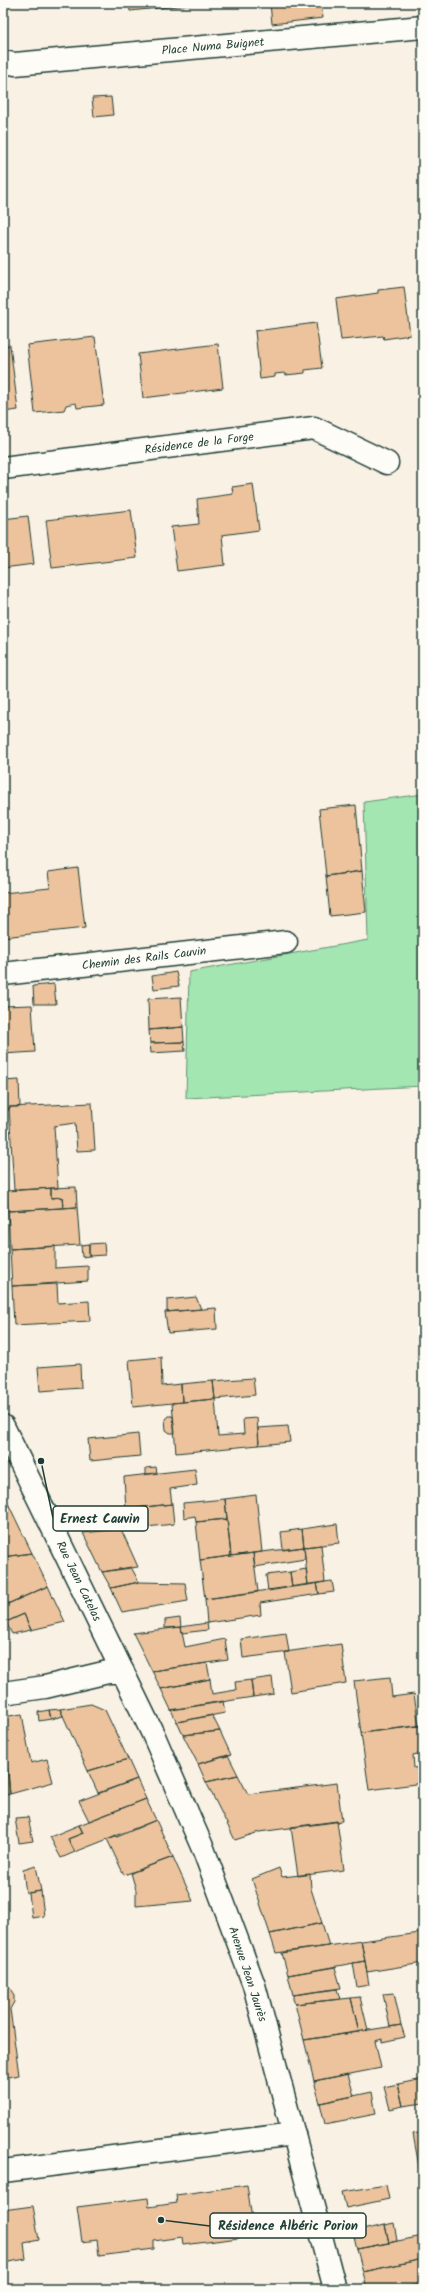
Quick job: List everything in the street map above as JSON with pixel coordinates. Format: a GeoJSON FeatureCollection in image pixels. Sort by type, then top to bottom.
{"type":"FeatureCollection","features":[{"type":"Feature","properties":{"kind":"street","name":"Place Numa Buignet"},"geometry":{"type":"LineString","coordinates":[[3,62],[15,64],[423,27]]}},
{"type":"Feature","properties":{"kind":"street","name":"Résidence de la Forge"},"geometry":{"type":"LineString","coordinates":[[3,468],[314,428],[387,463]]}},
{"type":"Feature","properties":{"kind":"street","name":"Chemin des Rails Cauvin"},"geometry":{"type":"LineString","coordinates":[[3,974],[286,942]]}},
{"type":"Feature","properties":{"kind":"street","name":"Rue Jean Catelas"},"geometry":{"type":"LineString","coordinates":[[3,1426],[123,1672]]}},
{"type":"Feature","properties":{"kind":"street"},"geometry":{"type":"LineString","coordinates":[[3,1693],[45,1687],[108,1672],[123,1672]]}},
{"type":"Feature","properties":{"kind":"street","name":"Avenue Jean Jaurès"},"geometry":{"type":"LineString","coordinates":[[123,1672],[153,1734],[204,1851],[254,1985],[335,2289]]}},
{"type":"Feature","properties":{"kind":"street"},"geometry":{"type":"LineString","coordinates":[[3,2171],[294,2134]]}},
{"type":"Feature","properties":{"kind":"green space"},"geometry":{"type":"Polygon","coordinates":[[[423,794],[423,1086],[186,1098],[189,972],[368,940],[364,802],[423,794]]]}},
{"type":"Feature","properties":{"kind":"building"},"geometry":{"type":"Polygon","coordinates":[[[129,3],[206,3],[130,11],[129,3]]]}},
{"type":"Feature","properties":{"kind":"building"},"geometry":{"type":"Polygon","coordinates":[[[270,3],[321,3],[323,18],[272,24],[270,3]]]}},
{"type":"Feature","properties":{"kind":"building"},"geometry":{"type":"Polygon","coordinates":[[[111,97],[113,115],[94,117],[92,98],[111,97]]]}},
{"type":"Feature","properties":{"kind":"building"},"geometry":{"type":"Polygon","coordinates":[[[404,287],[410,335],[384,339],[383,336],[341,340],[336,299],[378,293],[378,290],[404,287]]]}},
{"type":"Feature","properties":{"kind":"building"},"geometry":{"type":"Polygon","coordinates":[[[316,323],[322,368],[305,370],[305,373],[286,375],[285,373],[275,374],[275,377],[260,379],[255,331],[316,323]]]}},
{"type":"Feature","properties":{"kind":"building"},"geometry":{"type":"Polygon","coordinates":[[[95,337],[104,405],[77,408],[76,403],[66,405],[64,410],[35,413],[27,345],[95,337]]]}},
{"type":"Feature","properties":{"kind":"building"},"geometry":{"type":"Polygon","coordinates":[[[218,344],[223,388],[143,398],[138,354],[218,344]]]}},
{"type":"Feature","properties":{"kind":"building"},"geometry":{"type":"Polygon","coordinates":[[[10,345],[18,410],[3,412],[3,346],[10,345]]]}},
{"type":"Feature","properties":{"kind":"building"},"geometry":{"type":"Polygon","coordinates":[[[253,484],[259,530],[222,535],[225,565],[177,571],[171,527],[199,524],[197,499],[233,494],[232,487],[253,484]]]}},
{"type":"Feature","properties":{"kind":"building"},"geometry":{"type":"Polygon","coordinates":[[[131,510],[137,558],[52,568],[46,520],[131,510]]]}},
{"type":"Feature","properties":{"kind":"building"},"geometry":{"type":"Polygon","coordinates":[[[28,516],[34,564],[3,568],[3,519],[28,516]]]}},
{"type":"Feature","properties":{"kind":"building"},"geometry":{"type":"Polygon","coordinates":[[[356,805],[362,871],[326,876],[319,809],[356,805]]]}},
{"type":"Feature","properties":{"kind":"building"},"geometry":{"type":"Polygon","coordinates":[[[78,868],[85,928],[3,937],[3,893],[50,888],[48,872],[78,868]]]}},
{"type":"Feature","properties":{"kind":"building"},"geometry":{"type":"Polygon","coordinates":[[[362,871],[366,912],[330,916],[326,876],[362,871]]]}},
{"type":"Feature","properties":{"kind":"building"},"geometry":{"type":"Polygon","coordinates":[[[176,972],[179,986],[154,989],[152,976],[176,972]]]}},
{"type":"Feature","properties":{"kind":"building"},"geometry":{"type":"Polygon","coordinates":[[[54,984],[56,1004],[34,1004],[33,986],[54,984]]]}},
{"type":"Feature","properties":{"kind":"building"},"geometry":{"type":"Polygon","coordinates":[[[181,997],[183,1027],[149,1030],[148,999],[181,997]]]}},
{"type":"Feature","properties":{"kind":"building"},"geometry":{"type":"Polygon","coordinates":[[[32,1005],[35,1052],[3,1054],[3,1006],[32,1005]]]}},
{"type":"Feature","properties":{"kind":"building"},"geometry":{"type":"Polygon","coordinates":[[[183,1027],[184,1042],[150,1043],[149,1030],[183,1027]]]}},
{"type":"Feature","properties":{"kind":"building"},"geometry":{"type":"Polygon","coordinates":[[[184,1042],[185,1051],[151,1053],[150,1043],[184,1042]]]}},
{"type":"Feature","properties":{"kind":"building"},"geometry":{"type":"Polygon","coordinates":[[[19,1080],[20,1107],[9,1107],[9,1110],[3,1110],[3,1081],[19,1080]]]}},
{"type":"Feature","properties":{"kind":"building"},"geometry":{"type":"Polygon","coordinates":[[[92,1103],[95,1150],[77,1151],[75,1123],[54,1126],[58,1188],[14,1190],[9,1107],[92,1103]]]}},
{"type":"Feature","properties":{"kind":"building"},"geometry":{"type":"Polygon","coordinates":[[[76,1187],[77,1207],[63,1208],[62,1197],[51,1198],[51,1188],[76,1187]]]}},
{"type":"Feature","properties":{"kind":"building"},"geometry":{"type":"Polygon","coordinates":[[[51,1188],[51,1198],[62,1197],[63,1208],[8,1211],[7,1191],[51,1188]]]}},
{"type":"Feature","properties":{"kind":"building"},"geometry":{"type":"Polygon","coordinates":[[[77,1207],[80,1245],[10,1249],[8,1211],[77,1207]]]}},
{"type":"Feature","properties":{"kind":"building"},"geometry":{"type":"Polygon","coordinates":[[[104,1243],[105,1255],[89,1256],[89,1244],[104,1243]]]}},
{"type":"Feature","properties":{"kind":"building"},"geometry":{"type":"Polygon","coordinates":[[[89,1244],[89,1256],[82,1257],[81,1245],[89,1244]]]}},
{"type":"Feature","properties":{"kind":"building"},"geometry":{"type":"Polygon","coordinates":[[[55,1246],[55,1268],[88,1266],[88,1281],[12,1286],[10,1249],[55,1246]]]}},
{"type":"Feature","properties":{"kind":"building"},"geometry":{"type":"Polygon","coordinates":[[[57,1284],[58,1303],[89,1301],[90,1321],[14,1325],[12,1286],[57,1284]]]}},
{"type":"Feature","properties":{"kind":"building"},"geometry":{"type":"Polygon","coordinates":[[[196,1297],[201,1309],[167,1312],[167,1300],[196,1297]]]}},
{"type":"Feature","properties":{"kind":"building"},"geometry":{"type":"Polygon","coordinates":[[[216,1308],[217,1329],[168,1333],[165,1312],[216,1308]]]}},
{"type":"Feature","properties":{"kind":"building"},"geometry":{"type":"Polygon","coordinates":[[[161,1357],[162,1386],[181,1384],[182,1402],[133,1407],[129,1360],[161,1357]]]}},
{"type":"Feature","properties":{"kind":"building"},"geometry":{"type":"Polygon","coordinates":[[[80,1364],[81,1388],[40,1391],[38,1367],[80,1364]]]}},
{"type":"Feature","properties":{"kind":"building"},"geometry":{"type":"Polygon","coordinates":[[[253,1378],[255,1395],[215,1399],[213,1381],[253,1378]]]}},
{"type":"Feature","properties":{"kind":"building"},"geometry":{"type":"Polygon","coordinates":[[[213,1381],[215,1399],[182,1402],[181,1384],[213,1381]]]}},
{"type":"Feature","properties":{"kind":"building"},"geometry":{"type":"Polygon","coordinates":[[[215,1399],[218,1436],[244,1434],[243,1419],[257,1418],[259,1445],[176,1453],[172,1403],[215,1399]]]}},
{"type":"Feature","properties":{"kind":"building"},"geometry":{"type":"Polygon","coordinates":[[[168,1416],[173,1416],[175,1433],[170,1433],[166,1430],[165,1419],[168,1416]]]}},
{"type":"Feature","properties":{"kind":"building"},"geometry":{"type":"Polygon","coordinates":[[[288,1426],[290,1442],[259,1445],[258,1428],[288,1426]]]}},
{"type":"Feature","properties":{"kind":"building"},"geometry":{"type":"Polygon","coordinates":[[[138,1434],[140,1456],[90,1461],[88,1439],[138,1434]]]}},
{"type":"Feature","properties":{"kind":"building"},"geometry":{"type":"Polygon","coordinates":[[[156,1467],[157,1473],[146,1474],[146,1468],[156,1467]]]}},
{"type":"Feature","properties":{"kind":"building"},"geometry":{"type":"Polygon","coordinates":[[[195,1469],[197,1485],[170,1489],[172,1504],[126,1509],[124,1477],[195,1469]]]}},
{"type":"Feature","properties":{"kind":"building"},"geometry":{"type":"Polygon","coordinates":[[[3,1493],[32,1553],[3,1557],[3,1493]]]}},
{"type":"Feature","properties":{"kind":"building"},"geometry":{"type":"Polygon","coordinates":[[[256,1495],[262,1552],[231,1556],[225,1499],[256,1495]]]}},
{"type":"Feature","properties":{"kind":"building"},"geometry":{"type":"Polygon","coordinates":[[[225,1499],[227,1519],[196,1522],[195,1516],[184,1518],[183,1503],[225,1499]]]}},
{"type":"Feature","properties":{"kind":"building"},"geometry":{"type":"Polygon","coordinates":[[[172,1504],[174,1524],[128,1529],[126,1509],[172,1504]]]}},
{"type":"Feature","properties":{"kind":"building"},"geometry":{"type":"Polygon","coordinates":[[[227,1519],[231,1556],[200,1560],[196,1522],[227,1519]]]}},
{"type":"Feature","properties":{"kind":"building"},"geometry":{"type":"Polygon","coordinates":[[[337,1524],[339,1543],[304,1547],[302,1529],[337,1524]]]}},
{"type":"Feature","properties":{"kind":"building"},"geometry":{"type":"Polygon","coordinates":[[[121,1529],[138,1567],[102,1572],[83,1533],[121,1529]]]}},
{"type":"Feature","properties":{"kind":"building"},"geometry":{"type":"Polygon","coordinates":[[[302,1529],[304,1547],[283,1550],[281,1532],[302,1529]]]}},
{"type":"Feature","properties":{"kind":"building"},"geometry":{"type":"Polygon","coordinates":[[[321,1545],[325,1582],[308,1585],[304,1547],[321,1545]]]}},
{"type":"Feature","properties":{"kind":"building"},"geometry":{"type":"Polygon","coordinates":[[[304,1547],[305,1559],[255,1567],[253,1553],[304,1547]]]}},
{"type":"Feature","properties":{"kind":"building"},"geometry":{"type":"Polygon","coordinates":[[[32,1553],[48,1586],[3,1606],[3,1577],[5,1576],[3,1571],[3,1557],[32,1553]]]}},
{"type":"Feature","properties":{"kind":"building"},"geometry":{"type":"Polygon","coordinates":[[[253,1553],[258,1592],[205,1599],[200,1560],[253,1553]]]}},
{"type":"Feature","properties":{"kind":"building"},"geometry":{"type":"Polygon","coordinates":[[[131,1567],[139,1582],[111,1588],[102,1572],[131,1567]]]}},
{"type":"Feature","properties":{"kind":"building"},"geometry":{"type":"Polygon","coordinates":[[[306,1569],[308,1585],[292,1587],[290,1572],[306,1569]]]}},
{"type":"Feature","properties":{"kind":"building"},"geometry":{"type":"Polygon","coordinates":[[[290,1572],[292,1587],[268,1591],[266,1575],[290,1572]]]}},
{"type":"Feature","properties":{"kind":"building"},"geometry":{"type":"Polygon","coordinates":[[[332,1581],[334,1592],[319,1594],[317,1583],[332,1581]]]}},
{"type":"Feature","properties":{"kind":"building"},"geometry":{"type":"Polygon","coordinates":[[[139,1582],[185,1583],[188,1601],[122,1612],[111,1588],[139,1582]]]}},
{"type":"Feature","properties":{"kind":"building"},"geometry":{"type":"Polygon","coordinates":[[[317,1583],[319,1594],[260,1603],[261,1615],[207,1623],[205,1599],[317,1583]]]}},
{"type":"Feature","properties":{"kind":"building"},"geometry":{"type":"Polygon","coordinates":[[[48,1586],[65,1622],[31,1630],[24,1614],[6,1622],[3,1614],[3,1606],[48,1586]]]}},
{"type":"Feature","properties":{"kind":"building"},"geometry":{"type":"Polygon","coordinates":[[[24,1614],[31,1630],[12,1634],[6,1622],[24,1614]]]}},
{"type":"Feature","properties":{"kind":"building"},"geometry":{"type":"Polygon","coordinates":[[[180,1618],[181,1627],[165,1628],[165,1620],[180,1618]]]}},
{"type":"Feature","properties":{"kind":"building"},"geometry":{"type":"Polygon","coordinates":[[[207,1623],[208,1630],[182,1633],[181,1627],[207,1623]]]}},
{"type":"Feature","properties":{"kind":"building"},"geometry":{"type":"Polygon","coordinates":[[[181,1627],[185,1647],[225,1639],[228,1660],[152,1671],[133,1633],[181,1627]]]}},
{"type":"Feature","properties":{"kind":"building"},"geometry":{"type":"Polygon","coordinates":[[[286,1633],[289,1652],[243,1658],[241,1639],[286,1633]]]}},
{"type":"Feature","properties":{"kind":"building"},"geometry":{"type":"Polygon","coordinates":[[[341,1644],[346,1683],[291,1692],[285,1652],[341,1644]]]}},
{"type":"Feature","properties":{"kind":"building"},"geometry":{"type":"Polygon","coordinates":[[[207,1663],[210,1679],[161,1689],[152,1671],[207,1663]]]}},
{"type":"Feature","properties":{"kind":"building"},"geometry":{"type":"Polygon","coordinates":[[[272,1677],[274,1694],[253,1697],[251,1680],[272,1677]]]}},
{"type":"Feature","properties":{"kind":"building"},"geometry":{"type":"Polygon","coordinates":[[[390,1677],[392,1697],[414,1694],[419,1726],[361,1733],[354,1681],[390,1677]]]}},
{"type":"Feature","properties":{"kind":"building"},"geometry":{"type":"Polygon","coordinates":[[[210,1679],[212,1694],[236,1690],[235,1682],[251,1680],[253,1697],[171,1710],[161,1689],[210,1679]]]}},
{"type":"Feature","properties":{"kind":"building"},"geometry":{"type":"Polygon","coordinates":[[[223,1701],[225,1713],[177,1722],[171,1710],[223,1701]]]}},
{"type":"Feature","properties":{"kind":"building"},"geometry":{"type":"Polygon","coordinates":[[[91,1704],[105,1710],[128,1759],[88,1771],[60,1709],[91,1704]]]}},
{"type":"Feature","properties":{"kind":"building"},"geometry":{"type":"Polygon","coordinates":[[[60,1709],[63,1716],[51,1719],[49,1710],[60,1709]]]}},
{"type":"Feature","properties":{"kind":"building"},"geometry":{"type":"Polygon","coordinates":[[[49,1710],[51,1719],[39,1721],[38,1712],[49,1710]]]}},
{"type":"Feature","properties":{"kind":"building"},"geometry":{"type":"Polygon","coordinates":[[[22,1714],[31,1763],[47,1759],[53,1782],[10,1794],[3,1717],[22,1714]]]}},
{"type":"Feature","properties":{"kind":"building"},"geometry":{"type":"Polygon","coordinates":[[[212,1715],[220,1731],[183,1735],[177,1722],[212,1715]]]}},
{"type":"Feature","properties":{"kind":"building"},"geometry":{"type":"Polygon","coordinates":[[[423,1725],[423,1753],[413,1755],[414,1768],[423,1767],[423,1783],[369,1790],[361,1733],[423,1725]]]}},
{"type":"Feature","properties":{"kind":"building"},"geometry":{"type":"Polygon","coordinates":[[[3,1728],[10,1794],[3,1796],[3,1728]]]}},
{"type":"Feature","properties":{"kind":"building"},"geometry":{"type":"Polygon","coordinates":[[[220,1731],[231,1755],[198,1764],[183,1735],[220,1731]]]}},
{"type":"Feature","properties":{"kind":"building"},"geometry":{"type":"Polygon","coordinates":[[[228,1755],[238,1775],[206,1782],[198,1764],[228,1755]]]}},
{"type":"Feature","properties":{"kind":"building"},"geometry":{"type":"Polygon","coordinates":[[[128,1759],[137,1779],[98,1793],[88,1771],[128,1759]]]}},
{"type":"Feature","properties":{"kind":"building"},"geometry":{"type":"Polygon","coordinates":[[[238,1775],[248,1794],[337,1783],[342,1821],[259,1832],[235,1840],[206,1782],[238,1775]]]}},
{"type":"Feature","properties":{"kind":"building"},"geometry":{"type":"Polygon","coordinates":[[[137,1779],[146,1799],[89,1821],[79,1801],[137,1779]]]}},
{"type":"Feature","properties":{"kind":"building"},"geometry":{"type":"Polygon","coordinates":[[[146,1799],[156,1820],[75,1852],[68,1839],[83,1833],[79,1825],[146,1799]]]}},
{"type":"Feature","properties":{"kind":"building"},"geometry":{"type":"Polygon","coordinates":[[[28,1817],[33,1841],[19,1843],[15,1818],[28,1817]]]}},
{"type":"Feature","properties":{"kind":"building"},"geometry":{"type":"Polygon","coordinates":[[[156,1820],[173,1857],[124,1875],[107,1839],[116,1835],[117,1837],[156,1820]]]}},
{"type":"Feature","properties":{"kind":"building"},"geometry":{"type":"Polygon","coordinates":[[[337,1821],[344,1870],[298,1876],[291,1827],[337,1821]]]}},
{"type":"Feature","properties":{"kind":"building"},"geometry":{"type":"Polygon","coordinates":[[[79,1825],[83,1833],[68,1839],[75,1852],[61,1858],[50,1837],[79,1825]]]}},
{"type":"Feature","properties":{"kind":"building"},"geometry":{"type":"Polygon","coordinates":[[[173,1857],[193,1901],[136,1906],[136,1890],[131,1873],[173,1857]]]}},
{"type":"Feature","properties":{"kind":"building"},"geometry":{"type":"Polygon","coordinates":[[[36,1866],[41,1891],[26,1893],[23,1870],[36,1866]]]}},
{"type":"Feature","properties":{"kind":"building"},"geometry":{"type":"Polygon","coordinates":[[[279,1868],[282,1877],[310,1874],[311,1889],[322,1923],[270,1934],[252,1879],[279,1868]]]}},
{"type":"Feature","properties":{"kind":"building"},"geometry":{"type":"Polygon","coordinates":[[[41,1891],[44,1916],[32,1918],[29,1893],[41,1891]]]}},
{"type":"Feature","properties":{"kind":"building"},"geometry":{"type":"Polygon","coordinates":[[[322,1923],[329,1946],[276,1953],[270,1934],[322,1923]]]}},
{"type":"Feature","properties":{"kind":"building"},"geometry":{"type":"Polygon","coordinates":[[[423,1933],[423,1963],[367,1972],[361,1941],[423,1933]]]}},
{"type":"Feature","properties":{"kind":"building"},"geometry":{"type":"Polygon","coordinates":[[[361,1941],[365,1961],[288,1975],[282,1953],[361,1941]]]}},
{"type":"Feature","properties":{"kind":"building"},"geometry":{"type":"Polygon","coordinates":[[[365,1961],[369,1985],[357,1987],[353,1963],[365,1961]]]}},
{"type":"Feature","properties":{"kind":"building"},"geometry":{"type":"Polygon","coordinates":[[[335,1967],[341,1988],[293,1995],[288,1975],[335,1967]]]}},
{"type":"Feature","properties":{"kind":"building"},"geometry":{"type":"Polygon","coordinates":[[[3,1985],[9,1986],[14,1996],[14,2002],[10,2009],[19,2075],[3,2078],[3,1985]]]}},
{"type":"Feature","properties":{"kind":"building"},"geometry":{"type":"Polygon","coordinates":[[[337,1989],[340,1999],[295,2004],[293,1999],[293,1995],[337,1989]]]}},
{"type":"Feature","properties":{"kind":"building"},"geometry":{"type":"Polygon","coordinates":[[[394,1993],[401,2025],[390,2027],[383,1994],[394,1993]]]}},
{"type":"Feature","properties":{"kind":"building"},"geometry":{"type":"Polygon","coordinates":[[[360,1997],[368,2030],[359,2032],[351,1998],[360,1997]]]}},
{"type":"Feature","properties":{"kind":"building"},"geometry":{"type":"Polygon","coordinates":[[[351,1998],[359,2032],[304,2040],[295,2004],[351,1998]]]}},
{"type":"Feature","properties":{"kind":"building"},"geometry":{"type":"Polygon","coordinates":[[[401,2025],[405,2037],[382,2042],[382,2039],[375,2041],[381,2068],[314,2081],[304,2040],[401,2025]]]}},
{"type":"Feature","properties":{"kind":"building"},"geometry":{"type":"Polygon","coordinates":[[[348,2074],[354,2096],[320,2103],[314,2081],[348,2074]]]}},
{"type":"Feature","properties":{"kind":"building"},"geometry":{"type":"Polygon","coordinates":[[[423,2079],[423,2103],[403,2106],[398,2084],[423,2079]]]}},
{"type":"Feature","properties":{"kind":"building"},"geometry":{"type":"Polygon","coordinates":[[[398,2084],[403,2106],[390,2109],[384,2087],[398,2084]]]}},
{"type":"Feature","properties":{"kind":"building"},"geometry":{"type":"Polygon","coordinates":[[[372,2092],[376,2114],[325,2124],[320,2103],[372,2092]]]}},
{"type":"Feature","properties":{"kind":"building"},"geometry":{"type":"Polygon","coordinates":[[[423,2132],[423,2171],[420,2172],[413,2134],[423,2132]]]}},
{"type":"Feature","properties":{"kind":"building"},"geometry":{"type":"Polygon","coordinates":[[[423,2171],[423,2184],[420,2172],[423,2171]]]}},
{"type":"Feature","properties":{"kind":"building"},"geometry":{"type":"Polygon","coordinates":[[[247,2185],[252,2219],[237,2221],[239,2238],[183,2245],[182,2237],[154,2241],[154,2249],[99,2256],[97,2240],[82,2242],[77,2207],[148,2198],[149,2207],[177,2203],[176,2195],[247,2185]]]}},
{"type":"Feature","properties":{"kind":"building"},"geometry":{"type":"Polygon","coordinates":[[[386,2185],[389,2199],[346,2208],[342,2192],[386,2185]]]}},
{"type":"Feature","properties":{"kind":"building"},"geometry":{"type":"Polygon","coordinates":[[[33,2206],[39,2240],[24,2243],[26,2259],[3,2263],[3,2210],[33,2206]]]}},
{"type":"Feature","properties":{"kind":"building"},"geometry":{"type":"Polygon","coordinates":[[[394,2223],[397,2241],[389,2243],[385,2225],[394,2223]]]}},
{"type":"Feature","properties":{"kind":"building"},"geometry":{"type":"Polygon","coordinates":[[[385,2225],[389,2243],[357,2249],[353,2232],[385,2225]]]}},
{"type":"Feature","properties":{"kind":"building"},"geometry":{"type":"Polygon","coordinates":[[[423,2236],[423,2259],[363,2272],[357,2249],[423,2236]]]}},
{"type":"Feature","properties":{"kind":"building"},"geometry":{"type":"Polygon","coordinates":[[[423,2259],[423,2283],[397,2289],[367,2289],[363,2272],[423,2259]]]}},
{"type":"Feature","properties":{"kind":"place","name":"Ernest Cauvin"},"geometry":{"type":"Point","coordinates":[41,1461]}},
{"type":"Feature","properties":{"kind":"place","name":"Résidence Albéric Porion"},"geometry":{"type":"Point","coordinates":[161,2220]}}]}
